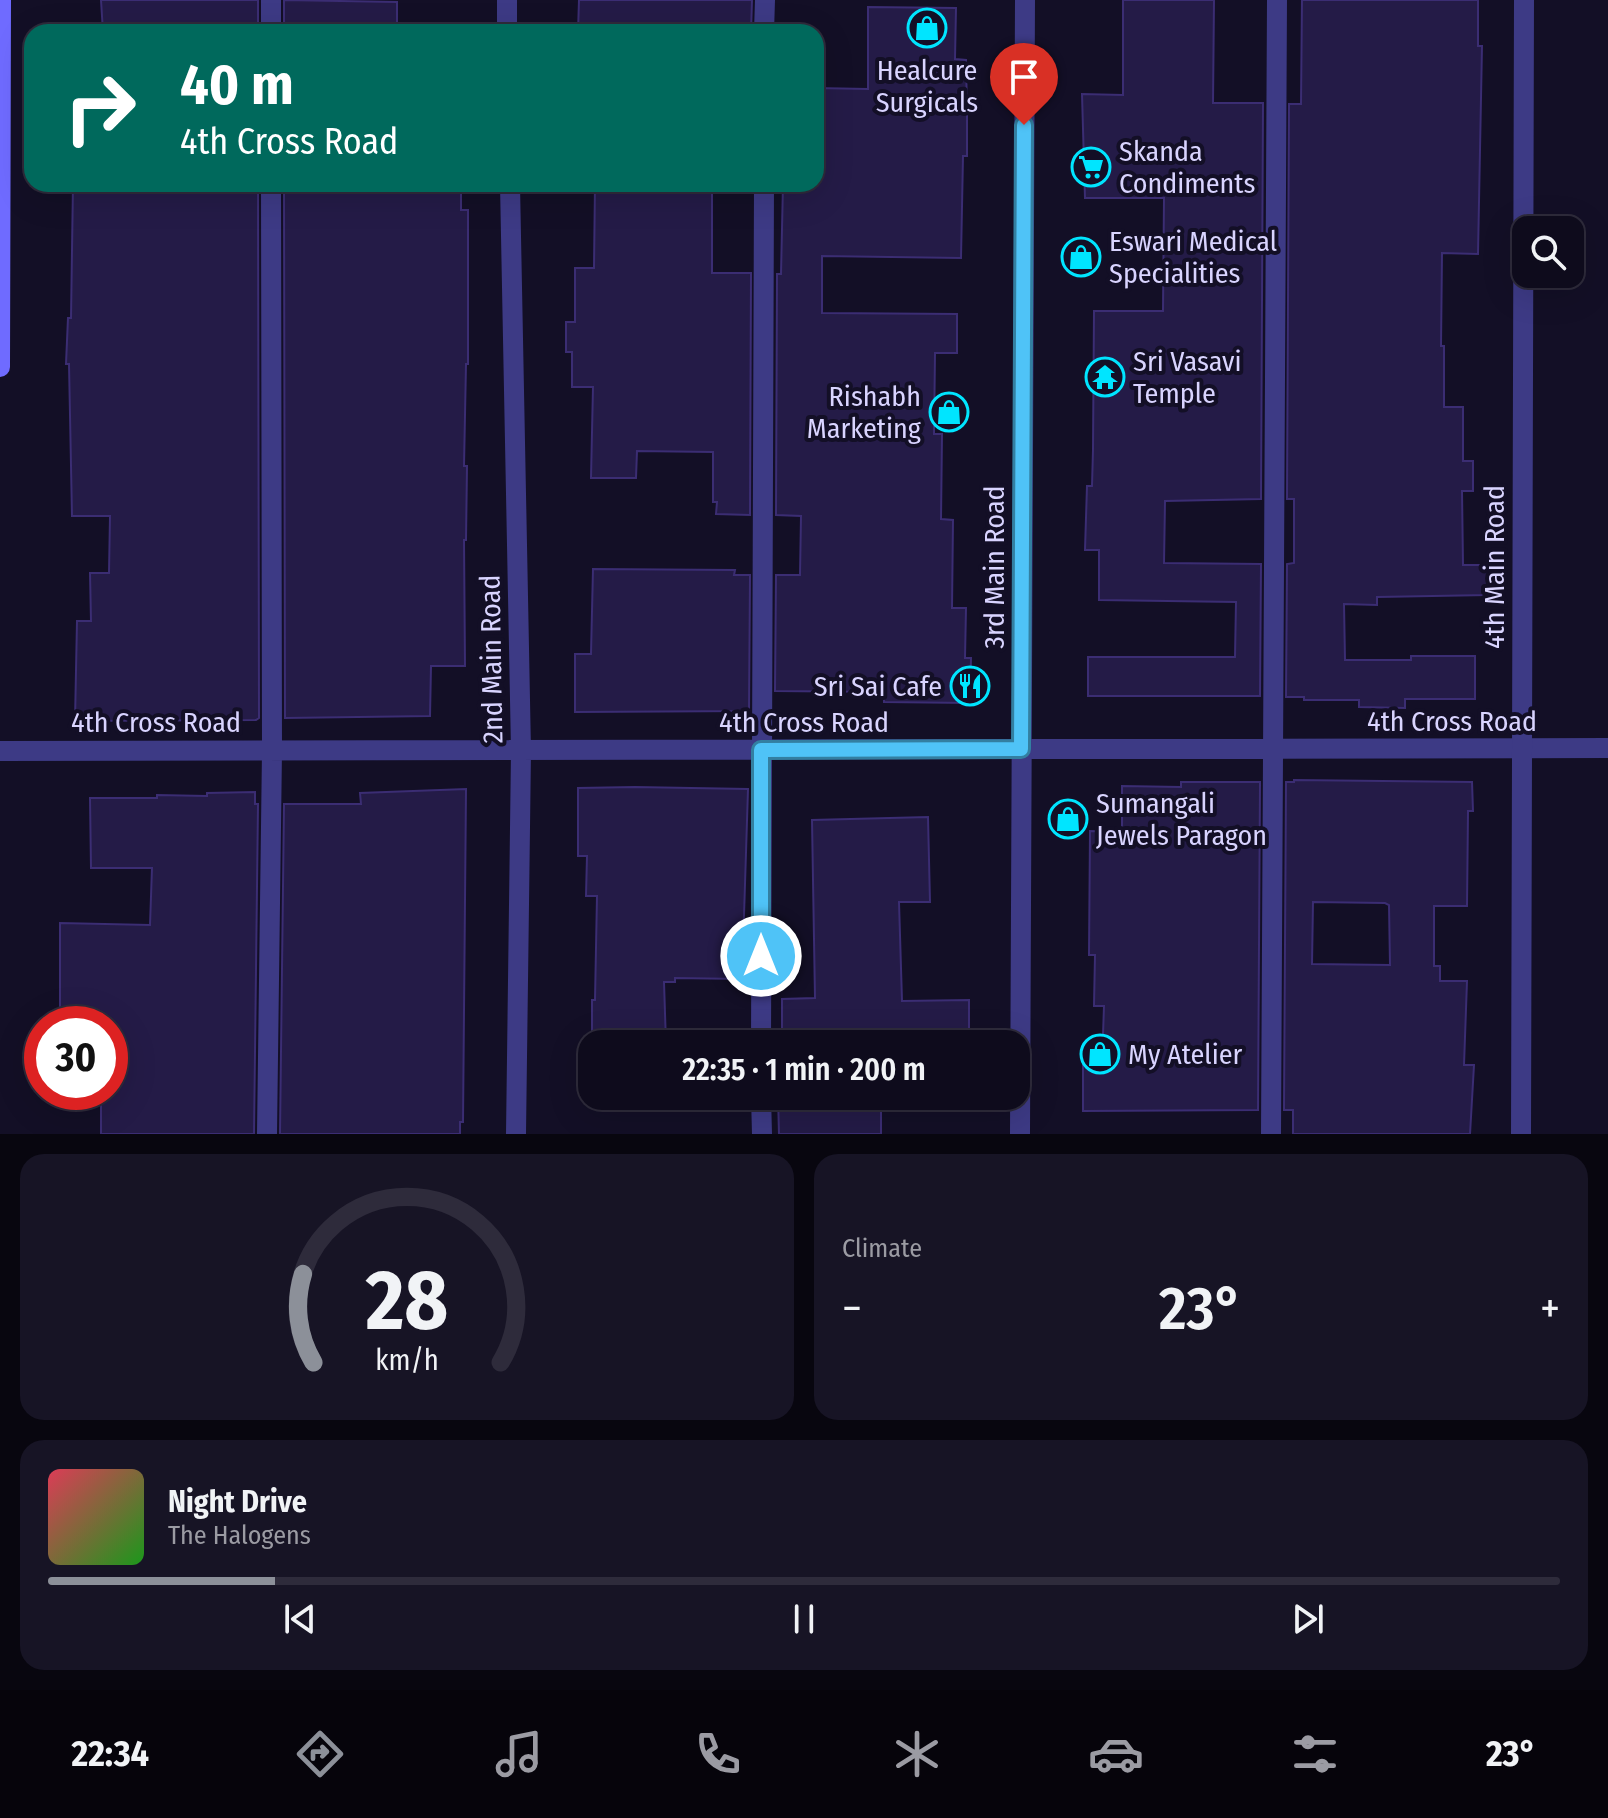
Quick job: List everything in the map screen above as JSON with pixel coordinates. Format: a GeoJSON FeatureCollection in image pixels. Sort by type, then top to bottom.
{"type":"FeatureCollection","features":[{"type":"Feature","properties":{"kind":"main road"},"geometry":{"type":"LineString","coordinates":[[0,367],[1,0]]}},
{"type":"Feature","properties":{"kind":"street"},"geometry":{"type":"LineString","coordinates":[[271,0],[271,24]]}},
{"type":"Feature","properties":{"kind":"street"},"geometry":{"type":"LineString","coordinates":[[507,0],[507,24]]}},
{"type":"Feature","properties":{"kind":"street"},"geometry":{"type":"LineString","coordinates":[[764,24],[765,0]]}},
{"type":"Feature","properties":{"kind":"street","name":"3rd Main Road"},"geometry":{"type":"LineString","coordinates":[[1020,1134],[1025,0]]}},
{"type":"Feature","properties":{"kind":"street"},"geometry":{"type":"LineString","coordinates":[[1271,1134],[1277,0]]}},
{"type":"Feature","properties":{"kind":"street","name":"4th Main Road"},"geometry":{"type":"LineString","coordinates":[[1521,1134],[1524,0]]}},
{"type":"Feature","properties":{"kind":"street"},"geometry":{"type":"LineString","coordinates":[[267,1134],[272,750],[271,192]]}},
{"type":"Feature","properties":{"kind":"street","name":"2nd Main Road"},"geometry":{"type":"LineString","coordinates":[[510,192],[521,751],[516,1134]]}},
{"type":"Feature","properties":{"kind":"street"},"geometry":{"type":"LineString","coordinates":[[761,1030],[764,192]]}},
{"type":"Feature","properties":{"kind":"street","name":"4th Cross Road"},"geometry":{"type":"LineString","coordinates":[[0,751],[1608,748]]}},
{"type":"Feature","properties":{"kind":"street"},"geometry":{"type":"LineString","coordinates":[[761,1110],[762,1134]]}},
{"type":"Feature","properties":{"kind":"building"},"geometry":{"type":"Polygon","coordinates":[[[101,0],[258,0],[258,24],[102,24],[101,0]]]}},
{"type":"Feature","properties":{"kind":"building"},"geometry":{"type":"Polygon","coordinates":[[[284,0],[397,2],[397,24],[284,24],[284,0]]]}},
{"type":"Feature","properties":{"kind":"building"},"geometry":{"type":"Polygon","coordinates":[[[579,0],[752,0],[751,24],[578,24],[579,0]]]}},
{"type":"Feature","properties":{"kind":"building"},"geometry":{"type":"Polygon","coordinates":[[[1123,0],[1214,0],[1213,103],[1263,103],[1261,499],[1165,501],[1164,563],[1261,564],[1260,696],[1088,696],[1088,657],[1235,657],[1236,602],[1099,600],[1099,550],[1085,550],[1087,486],[1092,486],[1094,311],[1163,311],[1164,198],[1085,198],[1082,94],[1123,95],[1123,0]]]}},
{"type":"Feature","properties":{"kind":"building"},"geometry":{"type":"Polygon","coordinates":[[[1302,0],[1478,0],[1478,46],[1482,46],[1478,254],[1442,253],[1441,346],[1444,346],[1444,407],[1463,407],[1463,461],[1473,461],[1473,491],[1462,491],[1463,565],[1489,565],[1488,595],[1377,597],[1377,605],[1344,604],[1345,660],[1475,656],[1475,699],[1405,699],[1405,708],[1359,707],[1359,700],[1286,697],[1287,564],[1294,563],[1294,499],[1287,499],[1289,104],[1301,104],[1302,0]]]}},
{"type":"Feature","properties":{"kind":"building"},"geometry":{"type":"Polygon","coordinates":[[[868,7],[956,8],[955,59],[966,60],[967,156],[963,156],[961,258],[822,256],[822,313],[957,314],[957,353],[935,353],[934,434],[942,434],[941,519],[953,520],[952,608],[966,608],[965,658],[971,658],[970,703],[884,702],[884,692],[775,691],[776,575],[800,575],[801,516],[776,515],[777,274],[781,274],[783,192],[824,192],[824,88],[868,89],[868,7]]]}},
{"type":"Feature","properties":{"kind":"building"},"geometry":{"type":"Polygon","coordinates":[[[73,192],[258,192],[259,718],[256,720],[75,721],[77,621],[91,621],[90,573],[109,573],[110,516],[72,516],[69,364],[66,364],[68,318],[71,318],[73,192]]]}},
{"type":"Feature","properties":{"kind":"building"},"geometry":{"type":"Polygon","coordinates":[[[284,192],[461,192],[461,210],[468,210],[465,666],[431,666],[430,716],[285,718],[284,192]]]}},
{"type":"Feature","properties":{"kind":"building"},"geometry":{"type":"Polygon","coordinates":[[[595,192],[712,192],[712,273],[751,273],[750,515],[716,514],[717,502],[713,502],[713,452],[637,451],[636,478],[591,478],[593,387],[572,387],[572,352],[566,352],[566,322],[575,322],[575,268],[594,268],[595,192]]]}},
{"type":"Feature","properties":{"kind":"building"},"geometry":{"type":"Polygon","coordinates":[[[593,569],[735,570],[734,575],[750,575],[749,711],[575,712],[575,654],[591,654],[593,569]]]}},
{"type":"Feature","properties":{"kind":"building"},"geometry":{"type":"Polygon","coordinates":[[[1181,782],[1260,782],[1258,1110],[1083,1111],[1083,1064],[1102,1064],[1104,1006],[1094,1006],[1095,955],[1089,955],[1090,831],[1122,832],[1122,786],[1181,787],[1181,782]]]}},
{"type":"Feature","properties":{"kind":"building"},"geometry":{"type":"Polygon","coordinates":[[[1286,782],[1472,782],[1473,811],[1468,811],[1467,906],[1434,906],[1434,966],[1440,966],[1440,981],[1467,981],[1464,1065],[1474,1065],[1470,1134],[1293,1134],[1293,1110],[1284,1110],[1286,782]],[[1313,902],[1312,964],[1390,965],[1389,905],[1313,902]]]}},
{"type":"Feature","properties":{"kind":"building"},"geometry":{"type":"Polygon","coordinates":[[[578,788],[748,789],[742,979],[675,978],[675,982],[664,982],[666,1030],[592,1030],[597,896],[586,896],[587,856],[578,856],[578,788]]]}},
{"type":"Feature","properties":{"kind":"building"},"geometry":{"type":"Polygon","coordinates":[[[466,789],[463,1122],[460,1122],[460,1134],[280,1134],[284,804],[361,804],[360,793],[466,789]]]}},
{"type":"Feature","properties":{"kind":"building"},"geometry":{"type":"Polygon","coordinates":[[[255,792],[255,804],[258,804],[254,1134],[101,1134],[101,1110],[128,1110],[128,1006],[60,1006],[60,923],[150,925],[152,868],[91,868],[90,798],[207,796],[207,793],[255,792]]]}},
{"type":"Feature","properties":{"kind":"building"},"geometry":{"type":"Polygon","coordinates":[[[928,817],[930,902],[899,902],[902,1001],[969,1000],[969,1030],[782,1030],[782,999],[815,998],[812,820],[928,817]]]}},
{"type":"Feature","properties":{"kind":"building"},"geometry":{"type":"Polygon","coordinates":[[[778,1110],[881,1110],[881,1134],[779,1134],[778,1110]]]}},
{"type":"Feature","properties":{"kind":"place","name":"Healcure Surgicals"},"geometry":{"type":"Point","coordinates":[927,28]}},
{"type":"Feature","properties":{"kind":"place","name":"Skanda Condiments"},"geometry":{"type":"Point","coordinates":[1091,167]}},
{"type":"Feature","properties":{"kind":"place","name":"Eswari Medical Specialities"},"geometry":{"type":"Point","coordinates":[1081,257]}},
{"type":"Feature","properties":{"kind":"place","name":"Sri Vasavi Temple"},"geometry":{"type":"Point","coordinates":[1105,377]}},
{"type":"Feature","properties":{"kind":"place","name":"Rishabh Marketing"},"geometry":{"type":"Point","coordinates":[949,412]}},
{"type":"Feature","properties":{"kind":"place","name":"Sri Sai Cafe"},"geometry":{"type":"Point","coordinates":[970,686]}},
{"type":"Feature","properties":{"kind":"place","name":"Sumangali Jewels Paragon"},"geometry":{"type":"Point","coordinates":[1068,819]}},
{"type":"Feature","properties":{"kind":"place","name":"My Atelier"},"geometry":{"type":"Point","coordinates":[1100,1054]}},
{"type":"Feature","properties":{"kind":"route"},"geometry":{"type":"LineString","coordinates":[[761,956],[761,750],[1021,749],[1024,125]]}}]}
